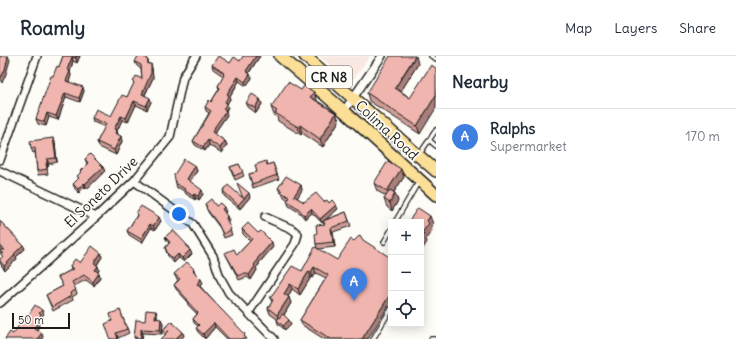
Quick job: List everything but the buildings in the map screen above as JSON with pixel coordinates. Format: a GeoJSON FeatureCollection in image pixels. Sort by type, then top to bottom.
{"type":"FeatureCollection","features":[{"type":"Feature","properties":{"kind":"main road","name":"Colima Road"},"geometry":{"type":"LineString","coordinates":[[280,56],[344,111],[436,195]]}},
{"type":"Feature","properties":{"kind":"main road","name":"Colima Road"},"geometry":{"type":"LineString","coordinates":[[305,56],[436,171]]}},
{"type":"Feature","properties":{"kind":"main road"},"geometry":{"type":"LineString","coordinates":[[403,165],[417,154]]}},
{"type":"Feature","properties":{"kind":"street"},"geometry":{"type":"LineString","coordinates":[[0,160],[37,56]]}},
{"type":"Feature","properties":{"kind":"street","name":"El Soneto Drive"},"geometry":{"type":"LineString","coordinates":[[0,303],[96,218],[134,181],[170,137],[183,77],[196,56]]}},
{"type":"Feature","properties":{"kind":"street"},"geometry":{"type":"LineString","coordinates":[[344,111],[382,56]]}},
{"type":"Feature","properties":{"kind":"street"},"geometry":{"type":"LineString","coordinates":[[0,171],[96,218]]}},
{"type":"Feature","properties":{"kind":"street"},"geometry":{"type":"LineString","coordinates":[[134,181],[193,224],[213,256],[220,277],[229,293],[274,339]]}},
{"type":"Feature","properties":{"kind":"street"},"geometry":{"type":"LineString","coordinates":[[249,312],[295,244],[298,234],[292,229],[265,217]]}},
{"type":"Feature","properties":{"kind":"lane"},"geometry":{"type":"LineString","coordinates":[[431,56],[436,59]]}},
{"type":"Feature","properties":{"kind":"lane"},"geometry":{"type":"LineString","coordinates":[[417,154],[436,130]]}},
{"type":"Feature","properties":{"kind":"lane"},"geometry":{"type":"LineString","coordinates":[[429,140],[436,146]]}},
{"type":"Feature","properties":{"kind":"lane"},"geometry":{"type":"LineString","coordinates":[[397,219],[419,180]]}},
{"type":"Feature","properties":{"kind":"lane"},"geometry":{"type":"LineString","coordinates":[[384,242],[388,235]]}},
{"type":"Feature","properties":{"kind":"lane"},"geometry":{"type":"LineString","coordinates":[[373,339],[388,314]]}},
{"type":"Feature","properties":{"kind":"lane"},"geometry":{"type":"LineString","coordinates":[[431,339],[436,338]]}},
{"type":"Feature","properties":{"kind":"shaded area"},"geometry":{"type":"Polygon","coordinates":[[[319,56],[370,56],[353,80],[348,80],[319,56]]]}},
{"type":"Feature","properties":{"kind":"place","name":"Ralphs"},"geometry":{"type":"Point","coordinates":[354,301]}}]}
